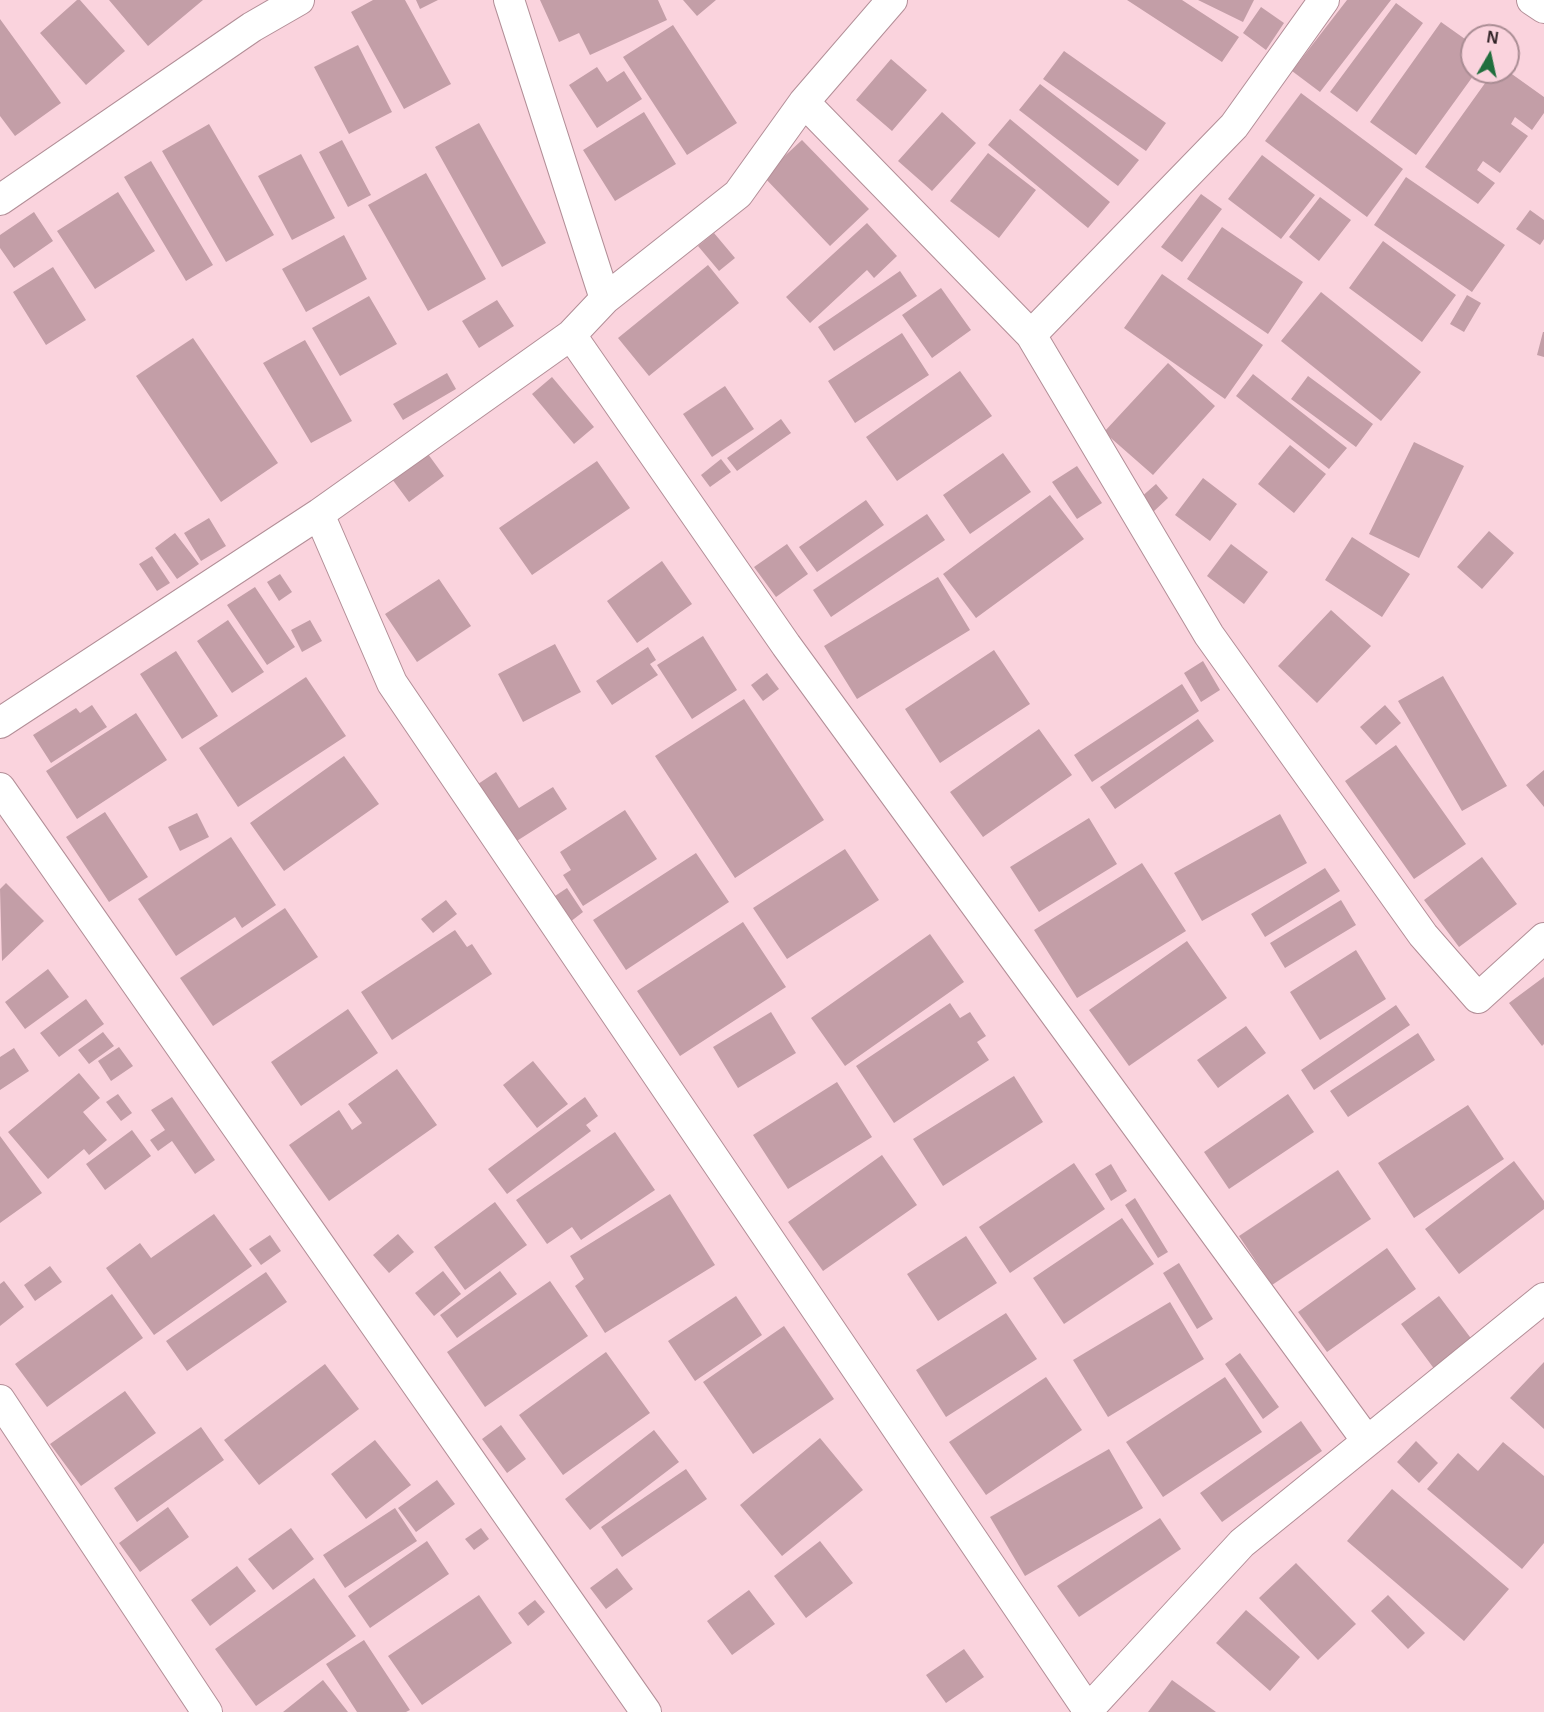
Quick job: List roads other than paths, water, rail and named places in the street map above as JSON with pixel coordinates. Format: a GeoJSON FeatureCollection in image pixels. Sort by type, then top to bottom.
{"type":"FeatureCollection","features":[{"type":"Feature","properties":{"kind":"street"},"geometry":{"type":"LineString","coordinates":[[0,200],[252,27],[299,0]]}},
{"type":"Feature","properties":{"kind":"street"},"geometry":{"type":"LineString","coordinates":[[509,0],[605,299]]}},
{"type":"Feature","properties":{"kind":"street"},"geometry":{"type":"LineString","coordinates":[[0,723],[319,514],[571,335],[605,299],[738,194],[804,102],[892,0]]}},
{"type":"Feature","properties":{"kind":"street"},"geometry":{"type":"LineString","coordinates":[[1031,335],[1234,126],[1324,0]]}},
{"type":"Feature","properties":{"kind":"street"},"geometry":{"type":"LineString","coordinates":[[1532,0],[1544,8]]}},
{"type":"Feature","properties":{"kind":"street"},"geometry":{"type":"LineString","coordinates":[[804,102],[1031,335],[1209,635],[1423,936],[1479,998],[1544,938]]}},
{"type":"Feature","properties":{"kind":"street"},"geometry":{"type":"LineString","coordinates":[[571,335],[786,645],[1366,1441]]}},
{"type":"Feature","properties":{"kind":"street"},"geometry":{"type":"LineString","coordinates":[[319,514],[392,683],[1087,1711],[1242,1543],[1544,1298]]}},
{"type":"Feature","properties":{"kind":"street"},"geometry":{"type":"LineString","coordinates":[[0,788],[646,1712]]}},
{"type":"Feature","properties":{"kind":"street"},"geometry":{"type":"LineString","coordinates":[[0,1400],[207,1712]]}}]}
